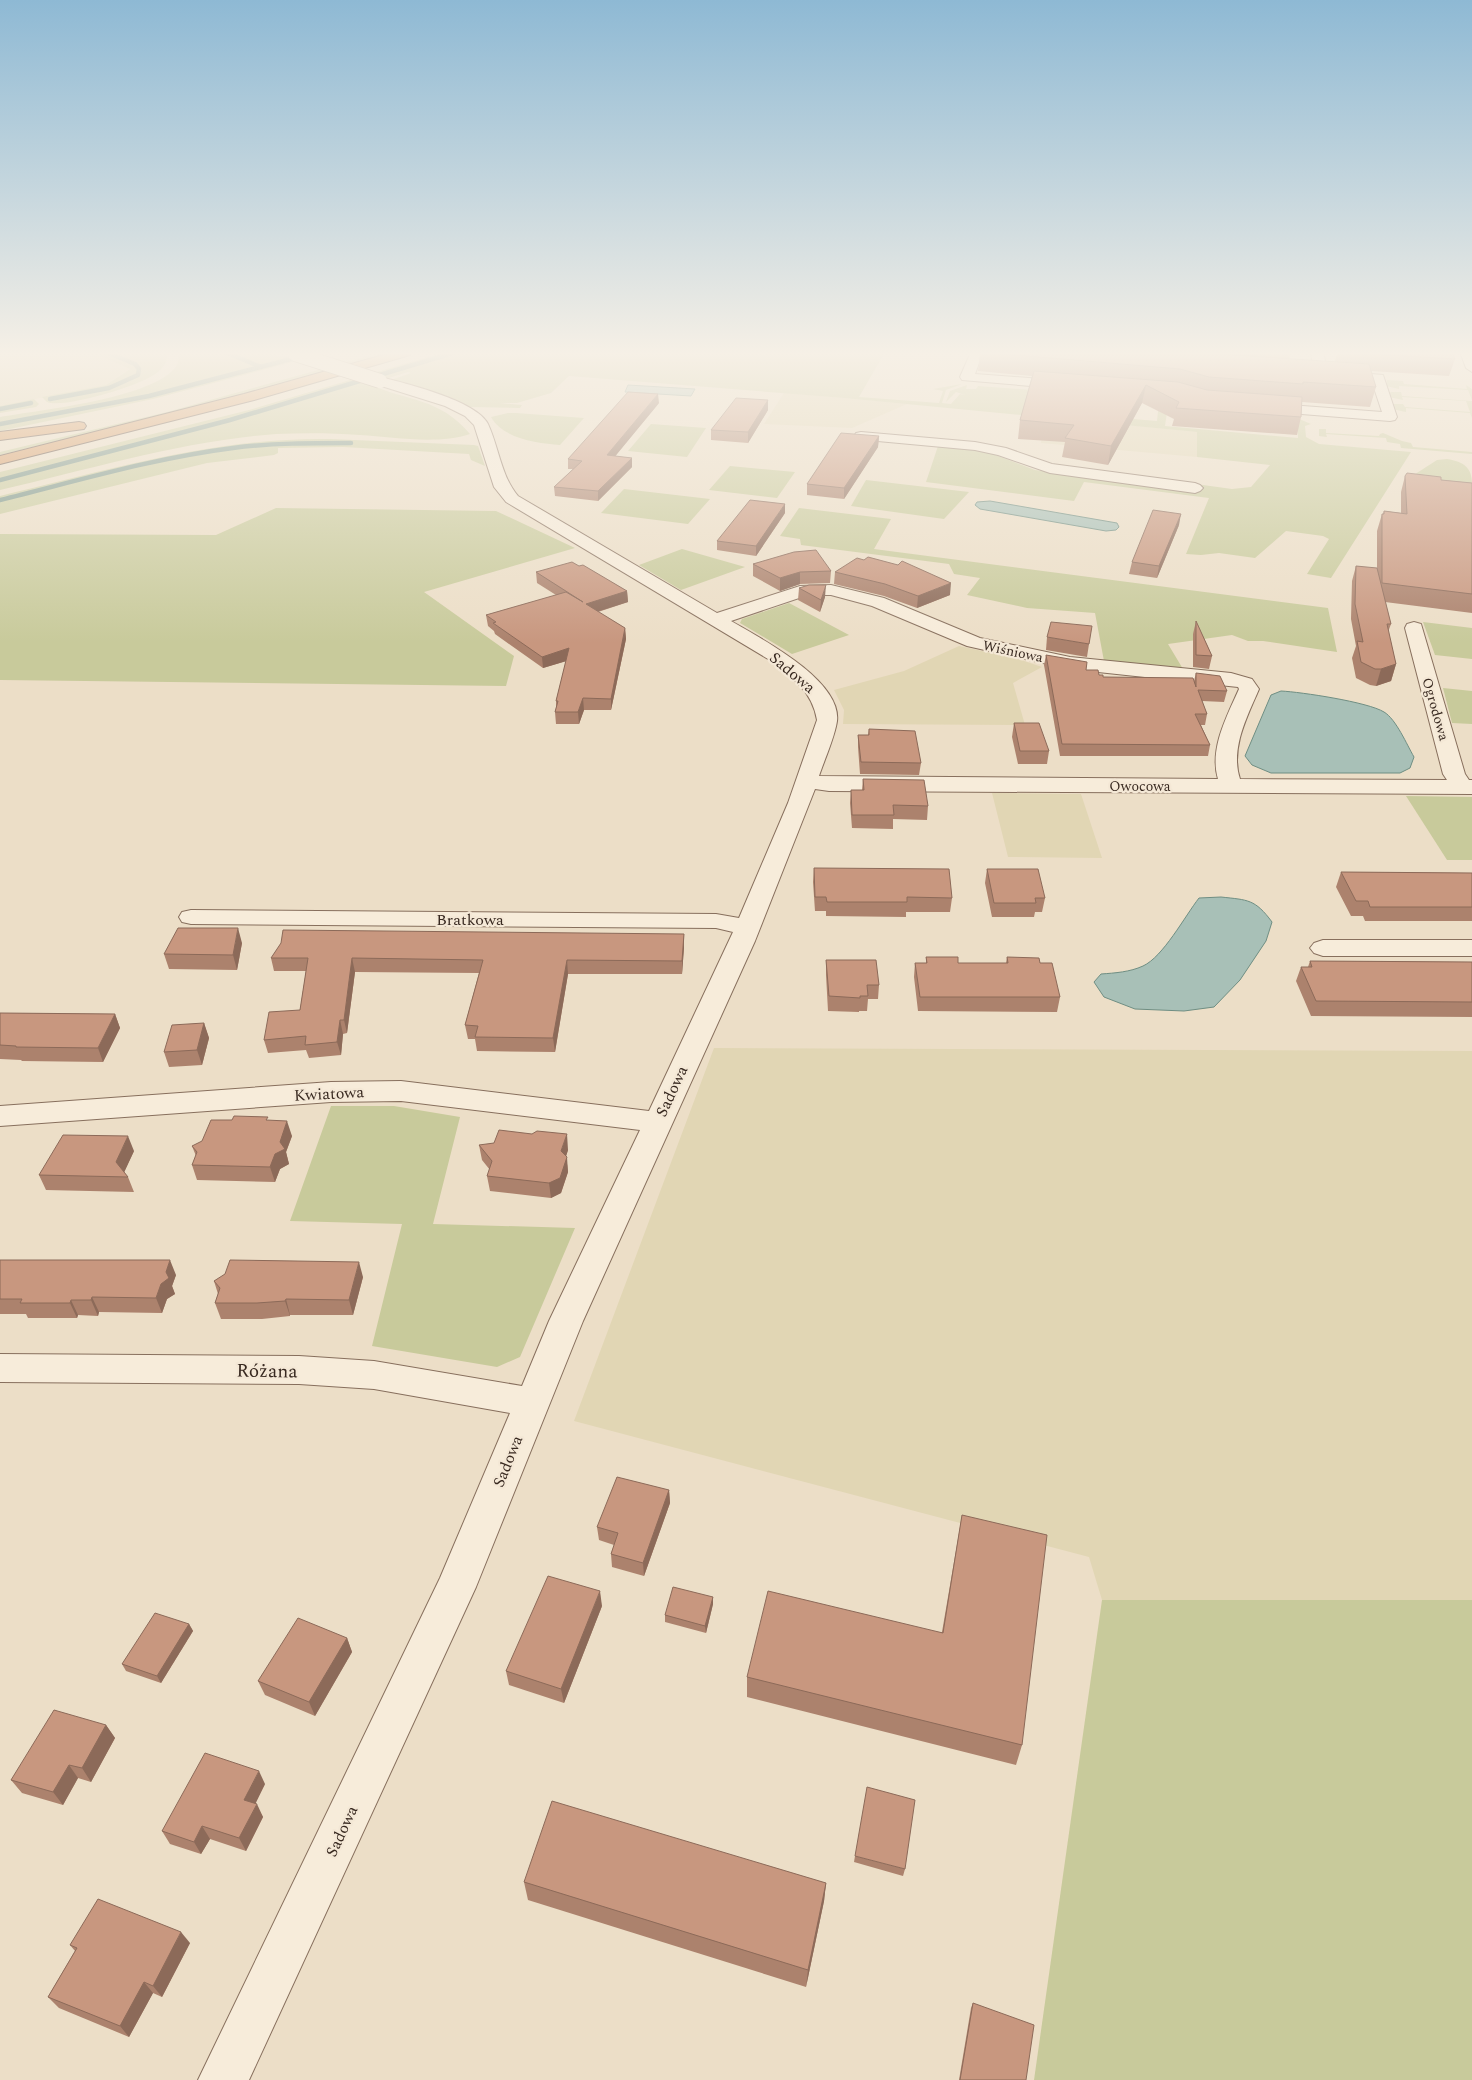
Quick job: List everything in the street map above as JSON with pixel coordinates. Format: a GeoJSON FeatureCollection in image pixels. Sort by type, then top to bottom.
{"type":"FeatureCollection","features":[{"type":"Feature","properties":{"kind":"highway"},"geometry":{"type":"LineString","coordinates":[[0,460],[44,449]]}},
{"type":"Feature","properties":{"kind":"street","name":"Sadowa"},"geometry":{"type":"LineString","coordinates":[[223,2080],[456,1587],[531,1402],[657,1122],[748,927],[807,781],[827,720],[826,707],[822,698],[800,674],[775,655],[512,499],[502,487],[489,449]]}},
{"type":"Feature","properties":{"kind":"street"},"geometry":{"type":"LineString","coordinates":[[991,449],[1050,468],[1194,488]]}},
{"type":"Feature","properties":{"kind":"street","name":"Wiśniowa"},"geometry":{"type":"LineString","coordinates":[[715,620],[806,590],[831,590],[878,602],[974,642],[1070,663],[1232,679],[1245,683],[1249,689],[1229,734],[1227,776],[1232,786]]}},
{"type":"Feature","properties":{"kind":"street","name":"Ogrodowa"},"geometry":{"type":"LineString","coordinates":[[1414,628],[1454,774],[1467,787]]}},
{"type":"Feature","properties":{"kind":"street","name":"Owocowa"},"geometry":{"type":"LineString","coordinates":[[807,781],[829,784],[1467,787]]}},
{"type":"Feature","properties":{"kind":"street","name":"Bratkowa"},"geometry":{"type":"LineString","coordinates":[[191,917],[716,922],[748,927]]}},
{"type":"Feature","properties":{"kind":"street"},"geometry":{"type":"LineString","coordinates":[[1323,948],[1472,948]]}},
{"type":"Feature","properties":{"kind":"street","name":"Kwiatowa"},"geometry":{"type":"LineString","coordinates":[[0,1116],[331,1092],[401,1091],[657,1122]]}},
{"type":"Feature","properties":{"kind":"street","name":"Różana"},"geometry":{"type":"LineString","coordinates":[[0,1368],[224,1369],[355,1374],[384,1376],[531,1402]]}},
{"type":"Feature","properties":{"kind":"shaded area"},"geometry":{"type":"Polygon","coordinates":[[[1109,449],[1197,449],[1197,457],[1109,449]]]}},
{"type":"Feature","properties":{"kind":"shaded area"},"geometry":{"type":"Polygon","coordinates":[[[990,501],[1117,523],[1119,527],[1116,530],[1106,531],[980,509],[975,505],[977,502],[990,501]]]}},
{"type":"Feature","properties":{"kind":"shaded area"},"geometry":{"type":"Polygon","coordinates":[[[959,646],[1015,658],[1042,667],[1013,683],[1025,725],[843,724],[844,710],[834,690],[904,671],[959,646]]]}},
{"type":"Feature","properties":{"kind":"shaded area"},"geometry":{"type":"Polygon","coordinates":[[[1281,691],[1350,701],[1384,712],[1397,726],[1414,757],[1410,768],[1400,773],[1271,773],[1252,765],[1245,756],[1271,695],[1281,691]]]}},
{"type":"Feature","properties":{"kind":"shaded area"},"geometry":{"type":"Polygon","coordinates":[[[992,793],[1081,794],[1102,858],[1008,857],[992,793]]]}},
{"type":"Feature","properties":{"kind":"shaded area"},"geometry":{"type":"Polygon","coordinates":[[[1221,897],[1250,902],[1261,909],[1272,922],[1266,941],[1240,980],[1214,1007],[1184,1011],[1135,1009],[1104,997],[1094,982],[1101,974],[1133,970],[1151,961],[1166,945],[1199,898],[1221,897]]]}},
{"type":"Feature","properties":{"kind":"shaded area"},"geometry":{"type":"Polygon","coordinates":[[[714,1048],[1472,1051],[1472,1600],[1102,1600],[1089,1557],[574,1421],[714,1048]]]}},
{"type":"Feature","properties":{"kind":"green space"},"geometry":{"type":"Polygon","coordinates":[[[12,449],[24,449],[0,455],[0,452],[12,449]]]}},
{"type":"Feature","properties":{"kind":"green space"},"geometry":{"type":"Polygon","coordinates":[[[92,449],[172,449],[0,490],[0,472],[92,449]]]}},
{"type":"Feature","properties":{"kind":"green space"},"geometry":{"type":"Polygon","coordinates":[[[205,449],[278,449],[278,453],[274,455],[207,463],[0,514],[0,496],[205,449]]]}},
{"type":"Feature","properties":{"kind":"green space"},"geometry":{"type":"Polygon","coordinates":[[[380,449],[479,449],[485,466],[471,460],[469,454],[380,449]]]}},
{"type":"Feature","properties":{"kind":"green space"},"geometry":{"type":"Polygon","coordinates":[[[630,449],[692,449],[687,457],[628,451],[630,449]]]}},
{"type":"Feature","properties":{"kind":"green space"},"geometry":{"type":"Polygon","coordinates":[[[937,449],[982,450],[1035,470],[1169,488],[1174,481],[1232,489],[1251,487],[1270,465],[1197,457],[1197,449],[1377,449],[1411,452],[1331,578],[1307,574],[1329,539],[1323,536],[1286,531],[1255,558],[1219,553],[1186,554],[1209,498],[1084,482],[1074,501],[926,482],[937,449]]]}},
{"type":"Feature","properties":{"kind":"green space"},"geometry":{"type":"Polygon","coordinates":[[[1414,449],[1437,449],[1472,452],[1472,454],[1414,449]]]}},
{"type":"Feature","properties":{"kind":"green space"},"geometry":{"type":"Polygon","coordinates":[[[1447,459],[1466,466],[1472,479],[1472,485],[1406,480],[1437,460],[1447,459]]]}},
{"type":"Feature","properties":{"kind":"green space"},"geometry":{"type":"Polygon","coordinates":[[[730,466],[795,472],[777,498],[709,490],[730,466]]]}},
{"type":"Feature","properties":{"kind":"green space"},"geometry":{"type":"Polygon","coordinates":[[[866,480],[969,492],[944,519],[851,506],[866,480]]]}},
{"type":"Feature","properties":{"kind":"green space"},"geometry":{"type":"Polygon","coordinates":[[[624,489],[710,499],[688,524],[601,513],[624,489]]]}},
{"type":"Feature","properties":{"kind":"green space"},"geometry":{"type":"Polygon","coordinates":[[[276,508],[496,511],[575,548],[424,592],[514,656],[506,686],[0,680],[0,534],[216,535],[276,508]]]}},
{"type":"Feature","properties":{"kind":"green space"},"geometry":{"type":"Polygon","coordinates":[[[799,508],[891,519],[874,549],[1328,608],[1337,652],[1263,641],[1248,641],[1232,635],[1168,644],[1183,669],[1104,661],[1095,613],[1027,608],[967,595],[980,578],[954,574],[949,564],[801,545],[800,539],[780,536],[799,508]]]}},
{"type":"Feature","properties":{"kind":"green space"},"geometry":{"type":"Polygon","coordinates":[[[682,549],[745,567],[681,590],[639,565],[682,549]]]}},
{"type":"Feature","properties":{"kind":"green space"},"geometry":{"type":"Polygon","coordinates":[[[789,603],[849,635],[792,654],[740,623],[742,619],[789,603]]]}},
{"type":"Feature","properties":{"kind":"green space"},"geometry":{"type":"Polygon","coordinates":[[[1423,622],[1472,628],[1472,659],[1435,655],[1423,622]]]}},
{"type":"Feature","properties":{"kind":"green space"},"geometry":{"type":"Polygon","coordinates":[[[1443,688],[1472,691],[1472,724],[1452,723],[1443,688]]]}},
{"type":"Feature","properties":{"kind":"green space"},"geometry":{"type":"Polygon","coordinates":[[[1406,796],[1472,797],[1472,860],[1447,860],[1406,796]]]}},
{"type":"Feature","properties":{"kind":"green space"},"geometry":{"type":"Polygon","coordinates":[[[331,1106],[394,1106],[460,1117],[433,1224],[575,1228],[520,1357],[497,1367],[372,1346],[402,1224],[290,1221],[331,1106]]]}},
{"type":"Feature","properties":{"kind":"green space"},"geometry":{"type":"Polygon","coordinates":[[[1102,1600],[1472,1600],[1472,2080],[1034,2080],[1102,1600]]]}},
{"type":"Feature","properties":{"kind":"building"},"geometry":{"type":"Polygon","coordinates":[[[577,449],[612,449],[607,455],[632,458],[598,491],[554,487],[582,461],[568,459],[577,449]]]}},
{"type":"Feature","properties":{"kind":"building"},"geometry":{"type":"Polygon","coordinates":[[[830,449],[870,449],[844,488],[807,484],[830,449]]]}},
{"type":"Feature","properties":{"kind":"building"},"geometry":{"type":"Polygon","coordinates":[[[1407,473],[1441,477],[1441,480],[1472,483],[1472,594],[1382,583],[1382,514],[1384,514],[1384,511],[1407,514],[1405,476],[1407,473]]]}},
{"type":"Feature","properties":{"kind":"building"},"geometry":{"type":"Polygon","coordinates":[[[750,500],[785,504],[756,546],[717,541],[750,500]]]}},
{"type":"Feature","properties":{"kind":"building"},"geometry":{"type":"Polygon","coordinates":[[[1153,510],[1181,514],[1159,566],[1132,562],[1153,510]]]}},
{"type":"Feature","properties":{"kind":"building"},"geometry":{"type":"Polygon","coordinates":[[[816,550],[831,571],[800,572],[780,578],[753,564],[794,552],[816,550]]]}},
{"type":"Feature","properties":{"kind":"building"},"geometry":{"type":"Polygon","coordinates":[[[868,557],[898,565],[902,561],[951,583],[918,596],[885,584],[835,572],[857,558],[864,560],[868,557]]]}},
{"type":"Feature","properties":{"kind":"building"},"geometry":{"type":"Polygon","coordinates":[[[572,562],[579,566],[583,565],[627,591],[586,604],[625,628],[611,699],[583,698],[578,712],[555,712],[569,648],[542,657],[493,623],[496,622],[486,615],[566,592],[583,602],[536,572],[572,562]]]}},
{"type":"Feature","properties":{"kind":"building"},"geometry":{"type":"Polygon","coordinates":[[[1356,566],[1377,568],[1391,624],[1387,624],[1396,664],[1381,669],[1375,669],[1361,662],[1357,641],[1363,642],[1355,604],[1356,566]]]}},
{"type":"Feature","properties":{"kind":"building"},"geometry":{"type":"Polygon","coordinates":[[[809,585],[826,585],[821,600],[799,588],[809,585]]]}},
{"type":"Feature","properties":{"kind":"building"},"geometry":{"type":"Polygon","coordinates":[[[1196,621],[1212,656],[1196,655],[1196,621]]]}},
{"type":"Feature","properties":{"kind":"building"},"geometry":{"type":"Polygon","coordinates":[[[1051,622],[1092,626],[1089,644],[1047,637],[1051,622]]]}},
{"type":"Feature","properties":{"kind":"building"},"geometry":{"type":"Polygon","coordinates":[[[1046,655],[1087,662],[1086,670],[1098,670],[1099,675],[1103,675],[1103,677],[1193,678],[1196,687],[1196,673],[1220,676],[1227,691],[1198,690],[1207,714],[1195,714],[1210,745],[1062,744],[1046,655]]]}},
{"type":"Feature","properties":{"kind":"building"},"geometry":{"type":"Polygon","coordinates":[[[1014,723],[1039,723],[1049,751],[1020,751],[1014,723]]]}},
{"type":"Feature","properties":{"kind":"building"},"geometry":{"type":"Polygon","coordinates":[[[869,729],[915,731],[921,763],[861,762],[858,735],[869,735],[869,729]]]}},
{"type":"Feature","properties":{"kind":"building"},"geometry":{"type":"Polygon","coordinates":[[[863,779],[924,780],[928,806],[893,805],[894,815],[852,815],[851,790],[864,790],[863,779]]]}},
{"type":"Feature","properties":{"kind":"building"},"geometry":{"type":"Polygon","coordinates":[[[814,868],[949,869],[952,898],[907,897],[907,902],[827,902],[826,897],[815,897],[814,868]]]}},
{"type":"Feature","properties":{"kind":"building"},"geometry":{"type":"Polygon","coordinates":[[[987,869],[1038,869],[1045,898],[1035,898],[1036,903],[994,903],[987,869]]]}},
{"type":"Feature","properties":{"kind":"building"},"geometry":{"type":"Polygon","coordinates":[[[1341,872],[1472,873],[1472,907],[1370,907],[1368,901],[1356,901],[1341,872]]]}},
{"type":"Feature","properties":{"kind":"building"},"geometry":{"type":"Polygon","coordinates":[[[178,928],[238,928],[233,955],[164,954],[178,928]]]}},
{"type":"Feature","properties":{"kind":"building"},"geometry":{"type":"Polygon","coordinates":[[[283,930],[684,934],[682,961],[567,960],[553,1038],[475,1037],[478,1026],[465,1025],[483,960],[352,958],[344,1020],[340,1020],[337,1042],[305,1045],[306,1036],[264,1040],[269,1012],[300,1010],[308,958],[271,958],[281,943],[283,930]]]}},
{"type":"Feature","properties":{"kind":"building"},"geometry":{"type":"Polygon","coordinates":[[[926,957],[958,957],[958,963],[1008,963],[1007,957],[1039,958],[1040,963],[1052,963],[1060,997],[920,997],[915,963],[927,963],[926,957]]]}},
{"type":"Feature","properties":{"kind":"building"},"geometry":{"type":"Polygon","coordinates":[[[826,960],[876,960],[879,985],[867,985],[868,996],[860,996],[860,998],[829,996],[826,960]]]}},
{"type":"Feature","properties":{"kind":"building"},"geometry":{"type":"Polygon","coordinates":[[[1310,961],[1472,962],[1472,1002],[1316,1001],[1301,967],[1312,967],[1310,961]]]}},
{"type":"Feature","properties":{"kind":"building"},"geometry":{"type":"Polygon","coordinates":[[[0,1013],[115,1014],[98,1048],[16,1047],[0,1045],[0,1013]]]}},
{"type":"Feature","properties":{"kind":"building"},"geometry":{"type":"Polygon","coordinates":[[[204,1023],[197,1050],[164,1052],[172,1025],[204,1023]]]}},
{"type":"Feature","properties":{"kind":"building"},"geometry":{"type":"Polygon","coordinates":[[[234,1116],[268,1117],[266,1120],[287,1121],[280,1142],[285,1149],[275,1154],[270,1167],[192,1165],[197,1152],[192,1146],[202,1141],[211,1120],[232,1120],[234,1116]]]}},
{"type":"Feature","properties":{"kind":"building"},"geometry":{"type":"Polygon","coordinates":[[[499,1130],[532,1134],[537,1131],[567,1134],[561,1151],[567,1157],[560,1178],[549,1183],[487,1176],[492,1161],[479,1145],[494,1143],[499,1130]]]}},
{"type":"Feature","properties":{"kind":"building"},"geometry":{"type":"Polygon","coordinates":[[[63,1135],[128,1136],[116,1162],[128,1177],[39,1175],[63,1135]]]}},
{"type":"Feature","properties":{"kind":"building"},"geometry":{"type":"Polygon","coordinates":[[[0,1260],[170,1260],[166,1272],[169,1278],[161,1284],[156,1298],[92,1297],[91,1300],[71,1300],[70,1303],[20,1303],[22,1299],[0,1299],[0,1260]]]}},
{"type":"Feature","properties":{"kind":"building"},"geometry":{"type":"Polygon","coordinates":[[[230,1260],[359,1262],[349,1300],[286,1299],[285,1301],[257,1303],[215,1303],[220,1288],[214,1281],[225,1274],[230,1260]]]}},
{"type":"Feature","properties":{"kind":"building"},"geometry":{"type":"Polygon","coordinates":[[[617,1477],[669,1490],[643,1563],[611,1554],[618,1533],[597,1527],[617,1477]]]}},
{"type":"Feature","properties":{"kind":"building"},"geometry":{"type":"Polygon","coordinates":[[[962,1515],[1047,1535],[1022,1745],[747,1677],[768,1591],[943,1633],[962,1515]]]}},
{"type":"Feature","properties":{"kind":"building"},"geometry":{"type":"Polygon","coordinates":[[[548,1576],[600,1591],[561,1689],[506,1671],[548,1576]]]}},
{"type":"Feature","properties":{"kind":"building"},"geometry":{"type":"Polygon","coordinates":[[[673,1587],[713,1597],[705,1626],[665,1615],[673,1587]]]}},
{"type":"Feature","properties":{"kind":"building"},"geometry":{"type":"Polygon","coordinates":[[[155,1613],[189,1624],[157,1676],[122,1664],[155,1613]]]}},
{"type":"Feature","properties":{"kind":"building"},"geometry":{"type":"Polygon","coordinates":[[[298,1618],[347,1638],[309,1702],[258,1681],[298,1618]]]}},
{"type":"Feature","properties":{"kind":"building"},"geometry":{"type":"Polygon","coordinates":[[[54,1710],[106,1725],[82,1768],[69,1765],[53,1792],[11,1780],[54,1710]]]}},
{"type":"Feature","properties":{"kind":"building"},"geometry":{"type":"Polygon","coordinates":[[[205,1753],[259,1771],[244,1800],[257,1804],[239,1838],[202,1826],[194,1842],[162,1831],[205,1753]]]}},
{"type":"Feature","properties":{"kind":"building"},"geometry":{"type":"Polygon","coordinates":[[[867,1787],[915,1800],[905,1869],[855,1856],[867,1787]]]}},
{"type":"Feature","properties":{"kind":"building"},"geometry":{"type":"Polygon","coordinates":[[[552,1801],[826,1883],[808,1970],[524,1882],[552,1801]]]}},
{"type":"Feature","properties":{"kind":"building"},"geometry":{"type":"Polygon","coordinates":[[[98,1899],[181,1932],[153,1986],[144,1982],[120,2026],[48,1997],[77,1948],[70,1945],[98,1899]]]}},
{"type":"Feature","properties":{"kind":"building"},"geometry":{"type":"Polygon","coordinates":[[[973,2003],[1034,2025],[1026,2080],[960,2080],[973,2003]]]}},
{"type":"Feature","properties":{"kind":"waterway"},"geometry":{"type":"LineString","coordinates":[[0,480],[119,449]]}},
{"type":"Feature","properties":{"kind":"waterway"},"geometry":{"type":"LineString","coordinates":[[0,500],[116,471],[225,449]]}}]}
